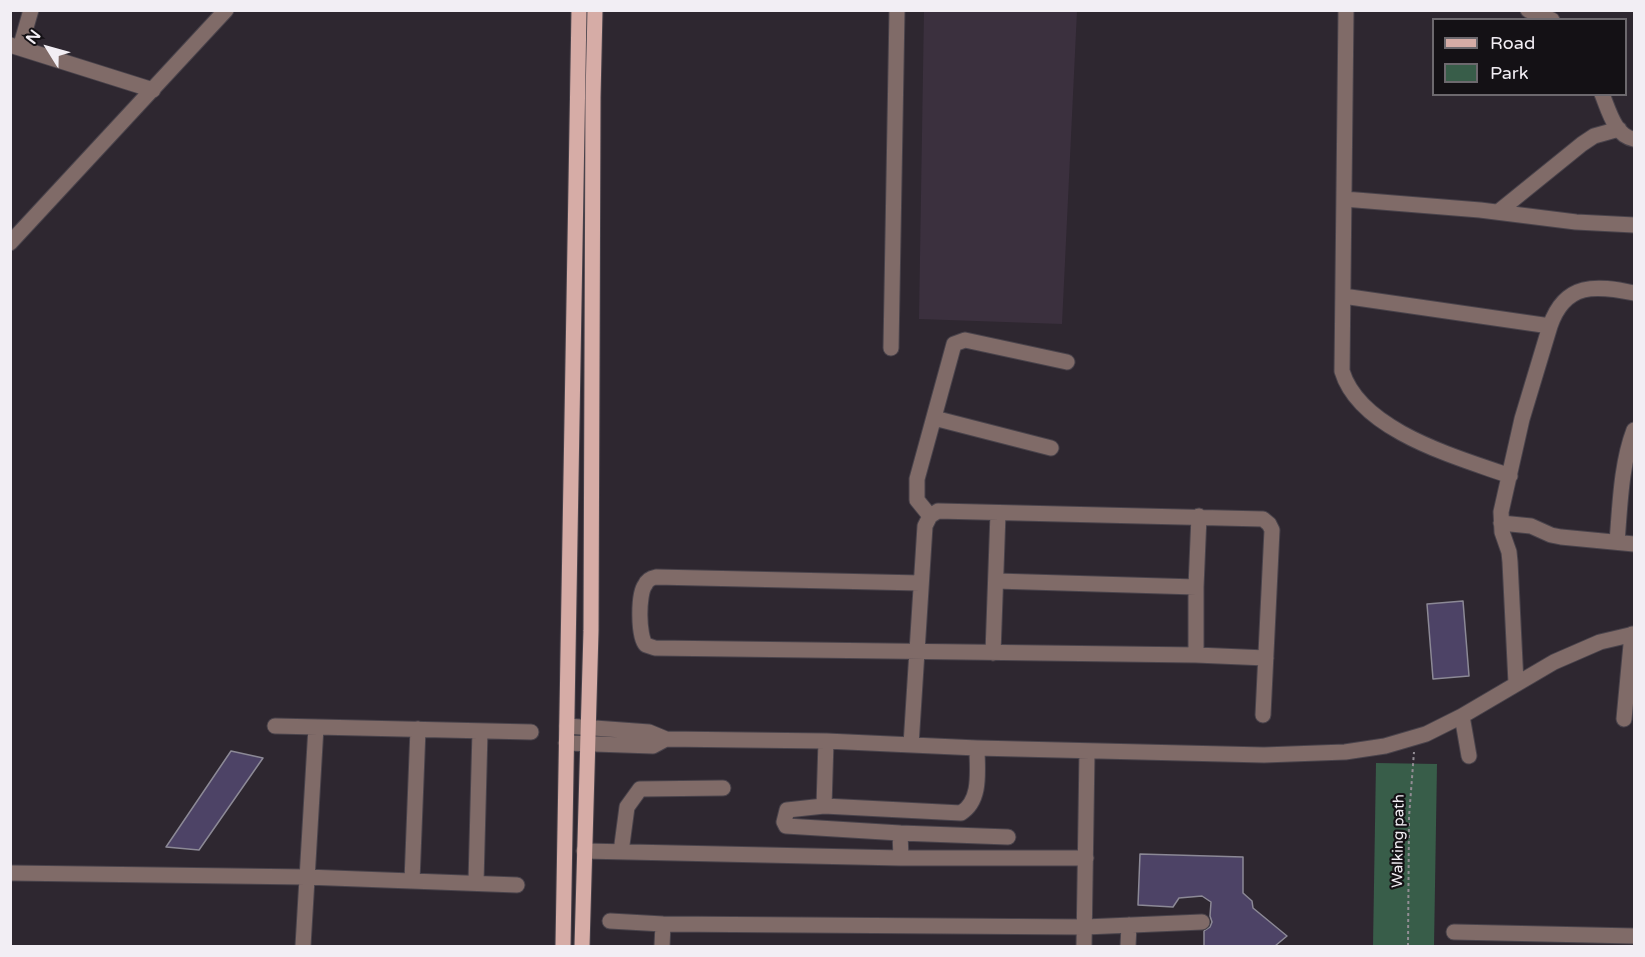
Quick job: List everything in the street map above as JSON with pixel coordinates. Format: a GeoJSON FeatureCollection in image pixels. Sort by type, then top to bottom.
{"type":"FeatureCollection","features":[{"type":"Feature","properties":{"kind":"main road"},"geometry":{"type":"LineString","coordinates":[[563,946],[579,10]]}},
{"type":"Feature","properties":{"kind":"main road"},"geometry":{"type":"LineString","coordinates":[[582,946],[591,608],[595,10]]}},
{"type":"Feature","properties":{"kind":"street"},"geometry":{"type":"LineString","coordinates":[[31,10],[15,47],[153,90]]}},
{"type":"Feature","properties":{"kind":"street"},"geometry":{"type":"LineString","coordinates":[[10,243],[226,10]]}},
{"type":"Feature","properties":{"kind":"street"},"geometry":{"type":"LineString","coordinates":[[891,348],[897,10]]}},
{"type":"Feature","properties":{"kind":"street"},"geometry":{"type":"LineString","coordinates":[[1346,10],[1342,371],[1349,390],[1359,403],[1384,422],[1433,449],[1510,476]]}},
{"type":"Feature","properties":{"kind":"street"},"geometry":{"type":"LineString","coordinates":[[1528,10],[1547,18]]}},
{"type":"Feature","properties":{"kind":"street"},"geometry":{"type":"LineString","coordinates":[[1603,96],[1612,120],[1627,138],[1635,139]]}},
{"type":"Feature","properties":{"kind":"street"},"geometry":{"type":"LineString","coordinates":[[1498,212],[1582,144],[1594,136],[1619,129]]}},
{"type":"Feature","properties":{"kind":"street"},"geometry":{"type":"LineString","coordinates":[[1344,200],[1498,212],[1576,222],[1635,225]]}},
{"type":"Feature","properties":{"kind":"street"},"geometry":{"type":"LineString","coordinates":[[1516,683],[1510,562],[1501,523],[1501,512],[1522,419],[1550,326],[1554,314],[1563,302],[1587,288],[1635,292]]}},
{"type":"Feature","properties":{"kind":"street"},"geometry":{"type":"LineString","coordinates":[[1343,296],[1550,326]]}},
{"type":"Feature","properties":{"kind":"street"},"geometry":{"type":"LineString","coordinates":[[930,516],[917,500],[917,479],[954,344],[965,340],[1067,363]]}},
{"type":"Feature","properties":{"kind":"street"},"geometry":{"type":"LineString","coordinates":[[934,418],[1051,448]]}},
{"type":"Feature","properties":{"kind":"street"},"geometry":{"type":"LineString","coordinates":[[1617,542],[1621,497],[1630,443],[1635,430]]}},
{"type":"Feature","properties":{"kind":"street"},"geometry":{"type":"LineString","coordinates":[[911,745],[925,526],[930,516],[938,511],[1263,519],[1272,530],[1263,715]]}},
{"type":"Feature","properties":{"kind":"street"},"geometry":{"type":"LineString","coordinates":[[993,653],[998,513]]}},
{"type":"Feature","properties":{"kind":"street"},"geometry":{"type":"LineString","coordinates":[[1197,655],[1196,587],[1199,516]]}},
{"type":"Feature","properties":{"kind":"street"},"geometry":{"type":"LineString","coordinates":[[1501,523],[1531,526],[1561,537],[1635,544]]}},
{"type":"Feature","properties":{"kind":"street"},"geometry":{"type":"LineString","coordinates":[[920,583],[656,577],[651,578],[645,584],[641,594],[642,638],[646,645],[655,648],[1197,655],[1266,658]]}},
{"type":"Feature","properties":{"kind":"street"},"geometry":{"type":"LineString","coordinates":[[996,581],[1196,587]]}},
{"type":"Feature","properties":{"kind":"street"},"geometry":{"type":"LineString","coordinates":[[567,726],[649,732],[666,739],[826,741],[1087,752],[1264,755],[1333,752],[1385,746],[1415,737],[1462,716],[1516,683],[1576,652],[1600,642],[1633,634],[1624,719]]}},
{"type":"Feature","properties":{"kind":"street"},"geometry":{"type":"LineString","coordinates":[[1462,716],[1469,756]]}},
{"type":"Feature","properties":{"kind":"street"},"geometry":{"type":"LineString","coordinates":[[275,726],[531,732]]}},
{"type":"Feature","properties":{"kind":"street"},"geometry":{"type":"LineString","coordinates":[[303,946],[316,727]]}},
{"type":"Feature","properties":{"kind":"street"},"geometry":{"type":"LineString","coordinates":[[412,881],[418,729]]}},
{"type":"Feature","properties":{"kind":"street"},"geometry":{"type":"LineString","coordinates":[[476,882],[480,731]]}},
{"type":"Feature","properties":{"kind":"street"},"geometry":{"type":"LineString","coordinates":[[566,742],[652,746],[666,739]]}},
{"type":"Feature","properties":{"kind":"street"},"geometry":{"type":"LineString","coordinates":[[824,806],[826,741]]}},
{"type":"Feature","properties":{"kind":"street"},"geometry":{"type":"LineString","coordinates":[[977,748],[975,795],[968,809],[961,813],[824,806],[787,810],[784,822],[786,826],[792,827],[1008,837]]}},
{"type":"Feature","properties":{"kind":"street"},"geometry":{"type":"LineString","coordinates":[[1084,946],[1087,752]]}},
{"type":"Feature","properties":{"kind":"street"},"geometry":{"type":"LineString","coordinates":[[621,852],[627,807],[640,789],[723,788]]}},
{"type":"Feature","properties":{"kind":"street"},"geometry":{"type":"LineString","coordinates":[[900,833],[901,858]]}},
{"type":"Feature","properties":{"kind":"street"},"geometry":{"type":"LineString","coordinates":[[584,851],[901,858],[1086,858]]}},
{"type":"Feature","properties":{"kind":"street"},"geometry":{"type":"LineString","coordinates":[[10,873],[306,877],[517,885]]}},
{"type":"Feature","properties":{"kind":"street"},"geometry":{"type":"LineString","coordinates":[[610,921],[663,924],[1084,927],[1202,922]]}},
{"type":"Feature","properties":{"kind":"street"},"geometry":{"type":"LineString","coordinates":[[662,946],[663,924]]}},
{"type":"Feature","properties":{"kind":"street"},"geometry":{"type":"LineString","coordinates":[[1128,946],[1129,925]]}},
{"type":"Feature","properties":{"kind":"street"},"geometry":{"type":"LineString","coordinates":[[1454,932],[1507,940],[1635,936]]}},
{"type":"Feature","properties":{"kind":"path","name":"Walking path"},"geometry":{"type":"LineString","coordinates":[[1408,946],[1409,818],[1415,737]]}},
{"type":"Feature","properties":{"kind":"shaded area"},"geometry":{"type":"Polygon","coordinates":[[[924,11],[1077,11],[1062,324],[919,319],[924,11]]]}},
{"type":"Feature","properties":{"kind":"green space"},"geometry":{"type":"Polygon","coordinates":[[[1376,763],[1437,764],[1434,946],[1373,946],[1376,763]]]}},
{"type":"Feature","properties":{"kind":"building"},"geometry":{"type":"Polygon","coordinates":[[[1463,601],[1469,676],[1433,679],[1427,604],[1463,601]]]}},
{"type":"Feature","properties":{"kind":"building"},"geometry":{"type":"Polygon","coordinates":[[[231,751],[263,758],[199,850],[166,847],[231,751]]]}},
{"type":"Feature","properties":{"kind":"building"},"geometry":{"type":"Polygon","coordinates":[[[1140,854],[1243,857],[1243,893],[1252,901],[1253,908],[1287,936],[1275,946],[1204,946],[1204,931],[1210,927],[1212,922],[1211,902],[1202,896],[1179,898],[1173,907],[1138,905],[1140,854]]]}}]}
